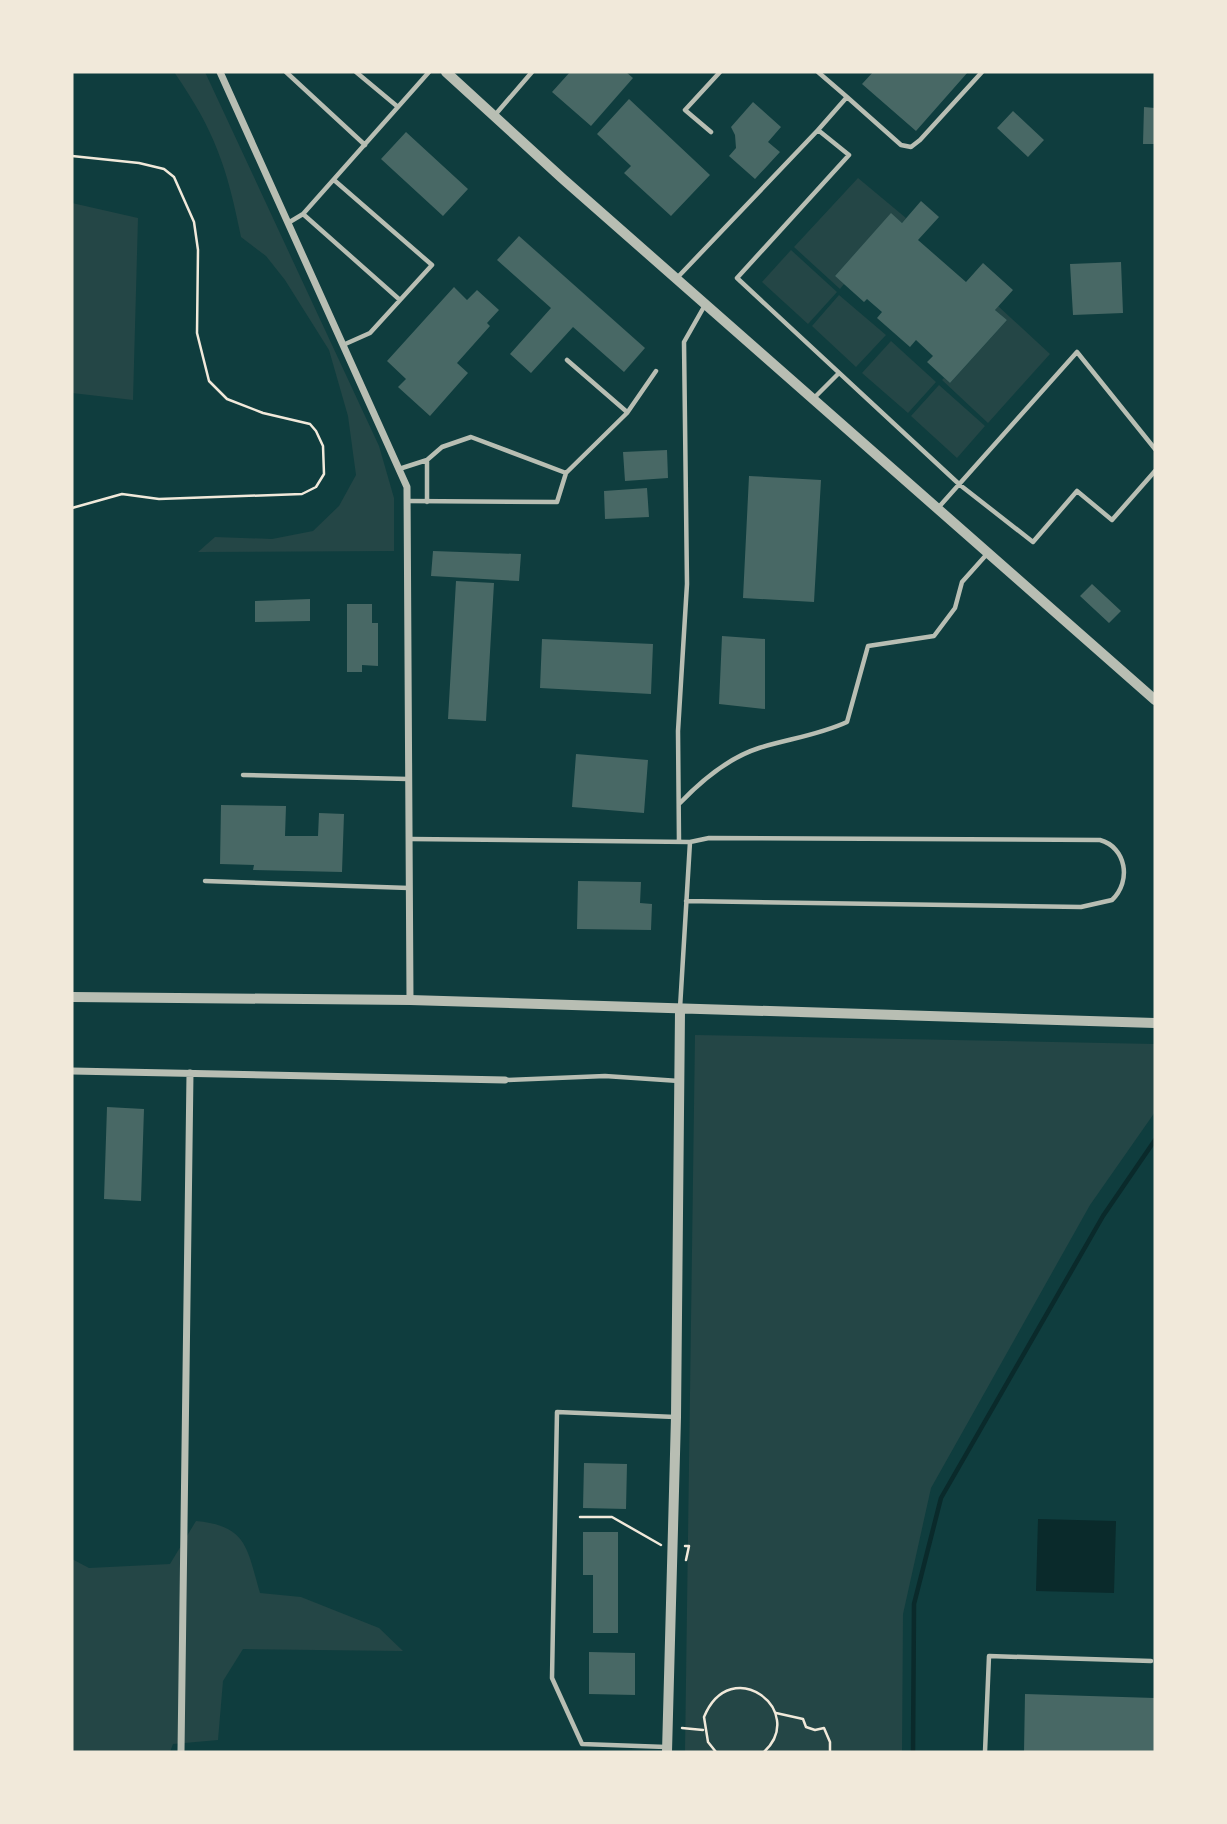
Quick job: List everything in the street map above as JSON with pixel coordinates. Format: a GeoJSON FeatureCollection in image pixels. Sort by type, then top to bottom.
{"type":"FeatureCollection","features":[{"type":"Feature","properties":{"kind":"street"},"geometry":{"type":"LineString","coordinates":[[220,72],[407,487],[410,1000]]}},
{"type":"Feature","properties":{"kind":"street"},"geometry":{"type":"LineString","coordinates":[[446,72],[1155,700]]}},
{"type":"Feature","properties":{"kind":"street"},"geometry":{"type":"LineString","coordinates":[[72,997],[410,1000],[680,1011],[1155,1023]]}},
{"type":"Feature","properties":{"kind":"street"},"geometry":{"type":"LineString","coordinates":[[667,1750],[676,1417],[680,1011]]}},
{"type":"Feature","properties":{"kind":"street"},"geometry":{"type":"LineString","coordinates":[[72,1071],[505,1080]]}},
{"type":"Feature","properties":{"kind":"street"},"geometry":{"type":"LineString","coordinates":[[181,1752],[190,1073]]}},
{"type":"Feature","properties":{"kind":"lane"},"geometry":{"type":"LineString","coordinates":[[286,72],[365,145]]}},
{"type":"Feature","properties":{"kind":"lane"},"geometry":{"type":"LineString","coordinates":[[356,72],[398,107]]}},
{"type":"Feature","properties":{"kind":"lane"},"geometry":{"type":"LineString","coordinates":[[288,223],[303,214],[429,72]]}},
{"type":"Feature","properties":{"kind":"lane"},"geometry":{"type":"LineString","coordinates":[[495,116],[532,72]]}},
{"type":"Feature","properties":{"kind":"lane"},"geometry":{"type":"LineString","coordinates":[[711,132],[685,110],[720,72]]}},
{"type":"Feature","properties":{"kind":"lane"},"geometry":{"type":"LineString","coordinates":[[818,72],[901,145],[911,147],[982,72]]}},
{"type":"Feature","properties":{"kind":"lane"},"geometry":{"type":"LineString","coordinates":[[677,279],[847,97]]}},
{"type":"Feature","properties":{"kind":"lane"},"geometry":{"type":"LineString","coordinates":[[818,130],[849,155],[737,278],[960,485],[1032,542],[1077,491],[1112,520],[1155,471]]}},
{"type":"Feature","properties":{"kind":"lane"},"geometry":{"type":"LineString","coordinates":[[334,180],[432,265],[370,333],[343,345]]}},
{"type":"Feature","properties":{"kind":"lane"},"geometry":{"type":"LineString","coordinates":[[303,214],[400,300]]}},
{"type":"Feature","properties":{"kind":"lane"},"geometry":{"type":"LineString","coordinates":[[679,842],[678,731],[687,584],[684,342],[705,304]]}},
{"type":"Feature","properties":{"kind":"lane"},"geometry":{"type":"LineString","coordinates":[[938,509],[1077,352],[1155,449]]}},
{"type":"Feature","properties":{"kind":"lane"},"geometry":{"type":"LineString","coordinates":[[567,360],[627,412]]}},
{"type":"Feature","properties":{"kind":"lane"},"geometry":{"type":"LineString","coordinates":[[407,502],[557,502],[566,472],[627,412],[656,371]]}},
{"type":"Feature","properties":{"kind":"lane"},"geometry":{"type":"LineString","coordinates":[[813,399],[839,373]]}},
{"type":"Feature","properties":{"kind":"lane"},"geometry":{"type":"LineString","coordinates":[[399,469],[427,460],[442,447],[471,437],[566,472]]}},
{"type":"Feature","properties":{"kind":"lane"},"geometry":{"type":"LineString","coordinates":[[427,460],[427,502]]}},
{"type":"Feature","properties":{"kind":"lane"},"geometry":{"type":"LineString","coordinates":[[679,804],[704,779],[756,749],[827,731],[847,722],[868,646],[934,636],[955,608],[962,582],[988,553]]}},
{"type":"Feature","properties":{"kind":"lane"},"geometry":{"type":"LineString","coordinates":[[243,775],[408,779]]}},
{"type":"Feature","properties":{"kind":"lane"},"geometry":{"type":"LineString","coordinates":[[409,839],[679,842],[709,838],[1100,840],[1113,844],[1121,852],[1121,887],[1112,900],[1103,904],[1081,906],[822,900],[686,901]]}},
{"type":"Feature","properties":{"kind":"lane"},"geometry":{"type":"LineString","coordinates":[[680,1011],[690,842]]}},
{"type":"Feature","properties":{"kind":"lane"},"geometry":{"type":"LineString","coordinates":[[205,881],[409,888]]}},
{"type":"Feature","properties":{"kind":"lane"},"geometry":{"type":"LineString","coordinates":[[505,1080],[605,1076],[679,1081]]}},
{"type":"Feature","properties":{"kind":"lane"},"geometry":{"type":"LineString","coordinates":[[667,1750],[582,1744],[552,1678],[557,1412],[676,1417]]}},
{"type":"Feature","properties":{"kind":"lane"},"geometry":{"type":"LineString","coordinates":[[985,1752],[989,1656],[1152,1661]]}},
{"type":"Feature","properties":{"kind":"path"},"geometry":{"type":"LineString","coordinates":[[72,156],[139,163],[164,169],[174,177],[195,231],[198,250],[197,333],[209,381],[218,393],[242,406],[310,424],[320,436],[324,474],[316,487],[302,494],[246,494],[169,499],[122,495],[72,508]]}},
{"type":"Feature","properties":{"kind":"path"},"geometry":{"type":"LineString","coordinates":[[716,1752],[704,1730],[704,1717],[709,1705],[729,1689],[753,1690],[763,1695],[775,1713],[775,1737],[764,1752]]}},
{"type":"Feature","properties":{"kind":"path"},"geometry":{"type":"LineString","coordinates":[[775,1713],[803,1719],[806,1727],[824,1728],[830,1742],[830,1752]]}},
{"type":"Feature","properties":{"kind":"path"},"geometry":{"type":"LineString","coordinates":[[681,1728],[704,1730]]}},
{"type":"Feature","properties":{"kind":"shaded area"},"geometry":{"type":"Polygon","coordinates":[[[174,72],[205,72],[379,446],[394,498],[394,551],[198,552],[215,537],[272,539],[313,531],[339,506],[356,475],[348,416],[329,350],[285,280],[266,256],[241,237],[218,150],[200,113],[174,72]]]}},
{"type":"Feature","properties":{"kind":"shaded area"},"geometry":{"type":"Polygon","coordinates":[[[858,178],[906,218],[902,223],[891,214],[835,276],[844,284],[840,289],[794,247],[858,178]]]}},
{"type":"Feature","properties":{"kind":"shaded area"},"geometry":{"type":"Polygon","coordinates":[[[72,203],[138,218],[133,400],[72,393],[72,203]]]}},
{"type":"Feature","properties":{"kind":"shaded area"},"geometry":{"type":"Polygon","coordinates":[[[791,250],[837,292],[808,324],[762,282],[791,250]]]}},
{"type":"Feature","properties":{"kind":"shaded area"},"geometry":{"type":"Polygon","coordinates":[[[839,295],[886,335],[856,367],[812,326],[839,295]]]}},
{"type":"Feature","properties":{"kind":"shaded area"},"geometry":{"type":"Polygon","coordinates":[[[998,306],[1050,354],[988,423],[942,380],[944,378],[950,383],[1007,320],[995,310],[998,306]]]}},
{"type":"Feature","properties":{"kind":"shaded area"},"geometry":{"type":"Polygon","coordinates":[[[891,341],[936,382],[908,413],[862,373],[891,341]]]}},
{"type":"Feature","properties":{"kind":"shaded area"},"geometry":{"type":"Polygon","coordinates":[[[939,385],[985,426],[957,458],[911,416],[939,385]]]}},
{"type":"Feature","properties":{"kind":"shaded area"},"geometry":{"type":"Polygon","coordinates":[[[695,1035],[1155,1044],[1155,1112],[1090,1205],[931,1488],[903,1614],[902,1752],[685,1752],[695,1035]]]}},
{"type":"Feature","properties":{"kind":"shaded area"},"geometry":{"type":"Polygon","coordinates":[[[1038,1519],[1116,1521],[1114,1593],[1036,1591],[1038,1519]]]}},
{"type":"Feature","properties":{"kind":"shaded area"},"geometry":{"type":"Polygon","coordinates":[[[196,1521],[226,1528],[236,1534],[248,1552],[260,1593],[301,1597],[379,1628],[403,1651],[243,1649],[223,1681],[218,1740],[173,1744],[170,1752],[72,1752],[72,1559],[89,1568],[170,1564],[196,1521]]]}},
{"type":"Feature","properties":{"kind":"building"},"geometry":{"type":"Polygon","coordinates":[[[570,72],[626,72],[633,78],[591,126],[552,92],[570,72]]]}},
{"type":"Feature","properties":{"kind":"building"},"geometry":{"type":"Polygon","coordinates":[[[873,72],[968,72],[916,131],[862,84],[873,72]]]}},
{"type":"Feature","properties":{"kind":"building"},"geometry":{"type":"Polygon","coordinates":[[[629,99],[710,175],[671,216],[624,173],[631,166],[597,134],[629,99]]]}},
{"type":"Feature","properties":{"kind":"building"},"geometry":{"type":"Polygon","coordinates":[[[753,102],[781,127],[768,142],[780,152],[755,179],[729,156],[736,148],[731,127],[753,102]]]}},
{"type":"Feature","properties":{"kind":"building"},"geometry":{"type":"Polygon","coordinates":[[[1144,107],[1155,108],[1155,144],[1143,144],[1144,107]]]}},
{"type":"Feature","properties":{"kind":"building"},"geometry":{"type":"Polygon","coordinates":[[[1013,111],[1044,140],[1028,157],[997,128],[1013,111]]]}},
{"type":"Feature","properties":{"kind":"building"},"geometry":{"type":"Polygon","coordinates":[[[406,132],[468,189],[443,216],[381,159],[406,132]]]}},
{"type":"Feature","properties":{"kind":"building"},"geometry":{"type":"Polygon","coordinates":[[[921,201],[939,217],[918,240],[966,282],[983,263],[1013,290],[995,310],[1007,320],[950,383],[927,362],[933,356],[916,340],[910,347],[877,318],[882,312],[867,299],[864,302],[835,276],[891,213],[902,223],[921,201]]]}},
{"type":"Feature","properties":{"kind":"building"},"geometry":{"type":"Polygon","coordinates":[[[519,236],[645,348],[624,372],[573,327],[531,373],[510,354],[551,308],[497,260],[519,236]]]}},
{"type":"Feature","properties":{"kind":"building"},"geometry":{"type":"Polygon","coordinates":[[[1121,262],[1123,313],[1073,315],[1070,264],[1121,262]]]}},
{"type":"Feature","properties":{"kind":"building"},"geometry":{"type":"Polygon","coordinates":[[[454,287],[467,300],[477,290],[499,310],[487,323],[490,326],[457,363],[468,373],[430,416],[398,387],[406,379],[387,361],[454,287]]]}},
{"type":"Feature","properties":{"kind":"building"},"geometry":{"type":"Polygon","coordinates":[[[667,450],[668,478],[625,481],[623,452],[667,450]]]}},
{"type":"Feature","properties":{"kind":"building"},"geometry":{"type":"Polygon","coordinates":[[[749,476],[821,480],[814,602],[743,598],[749,476]]]}},
{"type":"Feature","properties":{"kind":"building"},"geometry":{"type":"Polygon","coordinates":[[[647,488],[649,517],[605,519],[604,491],[647,488]]]}},
{"type":"Feature","properties":{"kind":"building"},"geometry":{"type":"Polygon","coordinates":[[[433,551],[521,554],[519,581],[431,576],[433,551]]]}},
{"type":"Feature","properties":{"kind":"building"},"geometry":{"type":"Polygon","coordinates":[[[456,581],[494,583],[486,721],[448,719],[456,581]]]}},
{"type":"Feature","properties":{"kind":"building"},"geometry":{"type":"Polygon","coordinates":[[[1092,584],[1121,611],[1109,623],[1080,596],[1092,584]]]}},
{"type":"Feature","properties":{"kind":"building"},"geometry":{"type":"Polygon","coordinates":[[[310,599],[310,621],[255,622],[255,601],[310,599]]]}},
{"type":"Feature","properties":{"kind":"building"},"geometry":{"type":"Polygon","coordinates":[[[347,604],[372,604],[372,623],[378,623],[378,666],[362,665],[362,672],[347,672],[347,604]]]}},
{"type":"Feature","properties":{"kind":"building"},"geometry":{"type":"Polygon","coordinates":[[[722,636],[765,639],[765,709],[719,704],[722,636]]]}},
{"type":"Feature","properties":{"kind":"building"},"geometry":{"type":"Polygon","coordinates":[[[542,639],[653,644],[651,694],[540,688],[542,639]]]}},
{"type":"Feature","properties":{"kind":"building"},"geometry":{"type":"Polygon","coordinates":[[[576,754],[648,760],[644,813],[572,807],[576,754]]]}},
{"type":"Feature","properties":{"kind":"building"},"geometry":{"type":"Polygon","coordinates":[[[221,805],[286,806],[285,836],[318,836],[319,813],[344,814],[342,872],[253,870],[254,865],[220,864],[221,805]]]}},
{"type":"Feature","properties":{"kind":"building"},"geometry":{"type":"Polygon","coordinates":[[[578,881],[641,882],[640,903],[652,904],[651,930],[577,929],[578,881]]]}},
{"type":"Feature","properties":{"kind":"building"},"geometry":{"type":"Polygon","coordinates":[[[107,1107],[144,1109],[141,1201],[104,1199],[107,1107]]]}},
{"type":"Feature","properties":{"kind":"building"},"geometry":{"type":"Polygon","coordinates":[[[584,1463],[627,1464],[626,1509],[583,1508],[584,1463]]]}},
{"type":"Feature","properties":{"kind":"building"},"geometry":{"type":"Polygon","coordinates":[[[583,1532],[618,1532],[618,1633],[593,1633],[593,1575],[583,1575],[583,1532]]]}},
{"type":"Feature","properties":{"kind":"building"},"geometry":{"type":"Polygon","coordinates":[[[589,1652],[635,1653],[635,1695],[589,1694],[589,1652]]]}},
{"type":"Feature","properties":{"kind":"building"},"geometry":{"type":"Polygon","coordinates":[[[1025,1694],[1155,1698],[1155,1752],[1024,1752],[1025,1694]]]}},
{"type":"Feature","properties":{"kind":"waterway"},"geometry":{"type":"LineString","coordinates":[[913,1752],[914,1604],[941,1498],[1103,1216],[1155,1140]]}}]}
